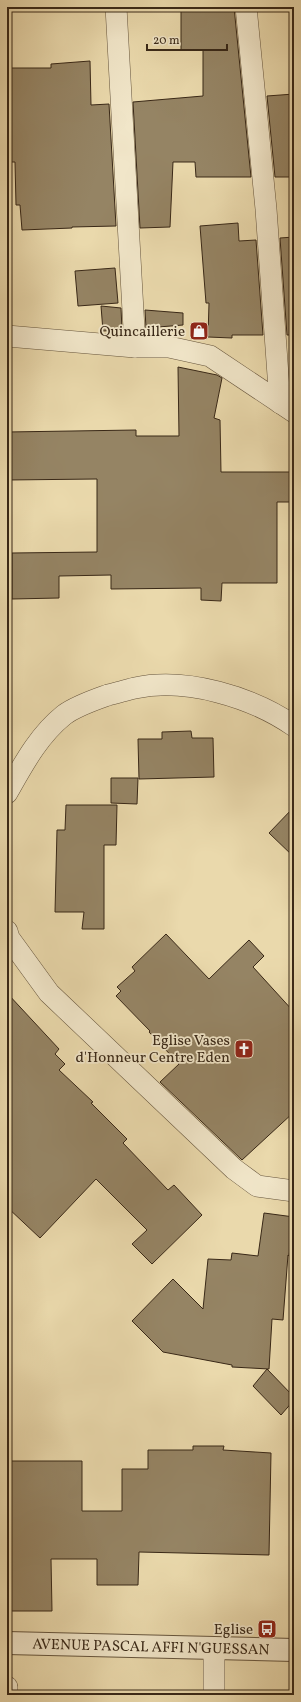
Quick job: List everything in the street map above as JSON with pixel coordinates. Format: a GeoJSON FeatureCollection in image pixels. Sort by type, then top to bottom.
{"type":"FeatureCollection","features":[{"type":"Feature","properties":{"kind":"street"},"geometry":{"type":"LineString","coordinates":[[116,7],[135,347]]}},
{"type":"Feature","properties":{"kind":"street"},"geometry":{"type":"LineString","coordinates":[[246,7],[287,408]]}},
{"type":"Feature","properties":{"kind":"street"},"geometry":{"type":"LineString","coordinates":[[7,336],[135,347],[169,347],[210,356],[287,408]]}},
{"type":"Feature","properties":{"kind":"street"},"geometry":{"type":"LineString","coordinates":[[7,793],[24,763],[39,742],[50,728],[66,714],[96,699],[136,688],[166,685],[206,689],[231,696],[266,710],[294,726]]}},
{"type":"Feature","properties":{"kind":"street"},"geometry":{"type":"LineString","coordinates":[[7,931],[9,938],[49,993],[234,1169],[257,1186],[294,1191]]}},
{"type":"Feature","properties":{"kind":"street","name":"AVENUE PASCAL AFFI N'GUESSAN"},"geometry":{"type":"LineString","coordinates":[[7,1643],[294,1650]]}},
{"type":"Feature","properties":{"kind":"street"},"geometry":{"type":"LineString","coordinates":[[214,1648],[214,1695]]}},
{"type":"Feature","properties":{"kind":"street"},"geometry":{"type":"LineString","coordinates":[[7,1687],[7,1695]]}},
{"type":"Feature","properties":{"kind":"building"},"geometry":{"type":"Polygon","coordinates":[[[234,7],[251,177],[196,177],[195,162],[173,162],[170,227],[140,228],[133,102],[203,96],[203,50],[181,50],[181,8],[234,7]]]}},
{"type":"Feature","properties":{"kind":"building"},"geometry":{"type":"Polygon","coordinates":[[[90,61],[91,105],[109,104],[116,226],[22,230],[20,205],[16,205],[15,162],[9,162],[9,68],[51,68],[51,64],[90,61]]]}},
{"type":"Feature","properties":{"kind":"building"},"geometry":{"type":"Polygon","coordinates":[[[294,94],[294,177],[275,177],[267,96],[294,94]]]}},
{"type":"Feature","properties":{"kind":"building"},"geometry":{"type":"Polygon","coordinates":[[[238,223],[239,241],[256,240],[263,335],[232,335],[232,338],[208,337],[209,303],[206,303],[200,226],[238,223]]]}},
{"type":"Feature","properties":{"kind":"building"},"geometry":{"type":"Polygon","coordinates":[[[294,237],[294,335],[287,335],[280,238],[294,237]]]}},
{"type":"Feature","properties":{"kind":"building"},"geometry":{"type":"Polygon","coordinates":[[[115,268],[118,303],[78,306],[75,271],[115,268]]]}},
{"type":"Feature","properties":{"kind":"building"},"geometry":{"type":"Polygon","coordinates":[[[101,306],[121,308],[122,330],[103,331],[101,306]]]}},
{"type":"Feature","properties":{"kind":"building"},"geometry":{"type":"Polygon","coordinates":[[[145,310],[183,313],[183,325],[146,328],[145,310]]]}},
{"type":"Feature","properties":{"kind":"building"},"geometry":{"type":"Polygon","coordinates":[[[178,367],[217,375],[222,378],[214,418],[220,420],[221,472],[294,472],[294,502],[277,502],[277,583],[222,583],[221,601],[201,600],[201,588],[111,589],[111,575],[59,576],[59,598],[12,599],[12,553],[97,552],[97,479],[7,480],[7,432],[136,430],[136,436],[179,436],[178,367]]]}},
{"type":"Feature","properties":{"kind":"building"},"geometry":{"type":"Polygon","coordinates":[[[191,731],[192,738],[213,738],[214,777],[139,779],[138,739],[162,739],[162,732],[191,731]]]}},
{"type":"Feature","properties":{"kind":"building"},"geometry":{"type":"Polygon","coordinates":[[[111,778],[138,778],[137,804],[111,803],[111,778]]]}},
{"type":"Feature","properties":{"kind":"building"},"geometry":{"type":"Polygon","coordinates":[[[66,805],[117,805],[116,845],[104,845],[104,929],[82,929],[84,912],[55,912],[57,830],[65,830],[66,805]]]}},
{"type":"Feature","properties":{"kind":"building"},"geometry":{"type":"Polygon","coordinates":[[[294,807],[294,857],[269,833],[294,807]]]}},
{"type":"Feature","properties":{"kind":"building"},"geometry":{"type":"Polygon","coordinates":[[[166,934],[209,979],[249,940],[264,956],[253,967],[294,1012],[294,1112],[242,1160],[160,1082],[179,1064],[116,996],[121,991],[117,987],[135,971],[132,967],[166,934]]]}},
{"type":"Feature","properties":{"kind":"building"},"geometry":{"type":"Polygon","coordinates":[[[7,993],[59,1049],[55,1054],[65,1064],[59,1070],[93,1102],[91,1103],[127,1139],[123,1143],[168,1190],[174,1185],[202,1215],[152,1264],[132,1244],[147,1230],[96,1179],[40,1238],[7,1207],[7,993]]]}},
{"type":"Feature","properties":{"kind":"building"},"geometry":{"type":"Polygon","coordinates":[[[264,1213],[294,1217],[289,1256],[288,1255],[283,1320],[272,1319],[269,1369],[232,1367],[232,1365],[163,1352],[132,1321],[173,1279],[203,1309],[208,1259],[231,1260],[232,1253],[258,1256],[264,1213]]]}},
{"type":"Feature","properties":{"kind":"building"},"geometry":{"type":"Polygon","coordinates":[[[267,1369],[294,1397],[294,1400],[281,1415],[253,1386],[267,1369]]]}},
{"type":"Feature","properties":{"kind":"building"},"geometry":{"type":"Polygon","coordinates":[[[193,1446],[224,1446],[223,1450],[271,1453],[269,1555],[139,1552],[138,1585],[97,1585],[97,1559],[51,1559],[52,1611],[7,1611],[7,1461],[82,1461],[82,1511],[122,1511],[122,1469],[148,1469],[148,1450],[193,1450],[193,1446]]]}},
{"type":"Feature","properties":{"kind":"place","name":"Quincaillerie"},"geometry":{"type":"Point","coordinates":[199,331]}},
{"type":"Feature","properties":{"kind":"place","name":"Eglise Vases d'Honneur Centre Eden"},"geometry":{"type":"Point","coordinates":[244,1049]}},
{"type":"Feature","properties":{"kind":"place","name":"Eglise"},"geometry":{"type":"Point","coordinates":[267,1629]}}]}
